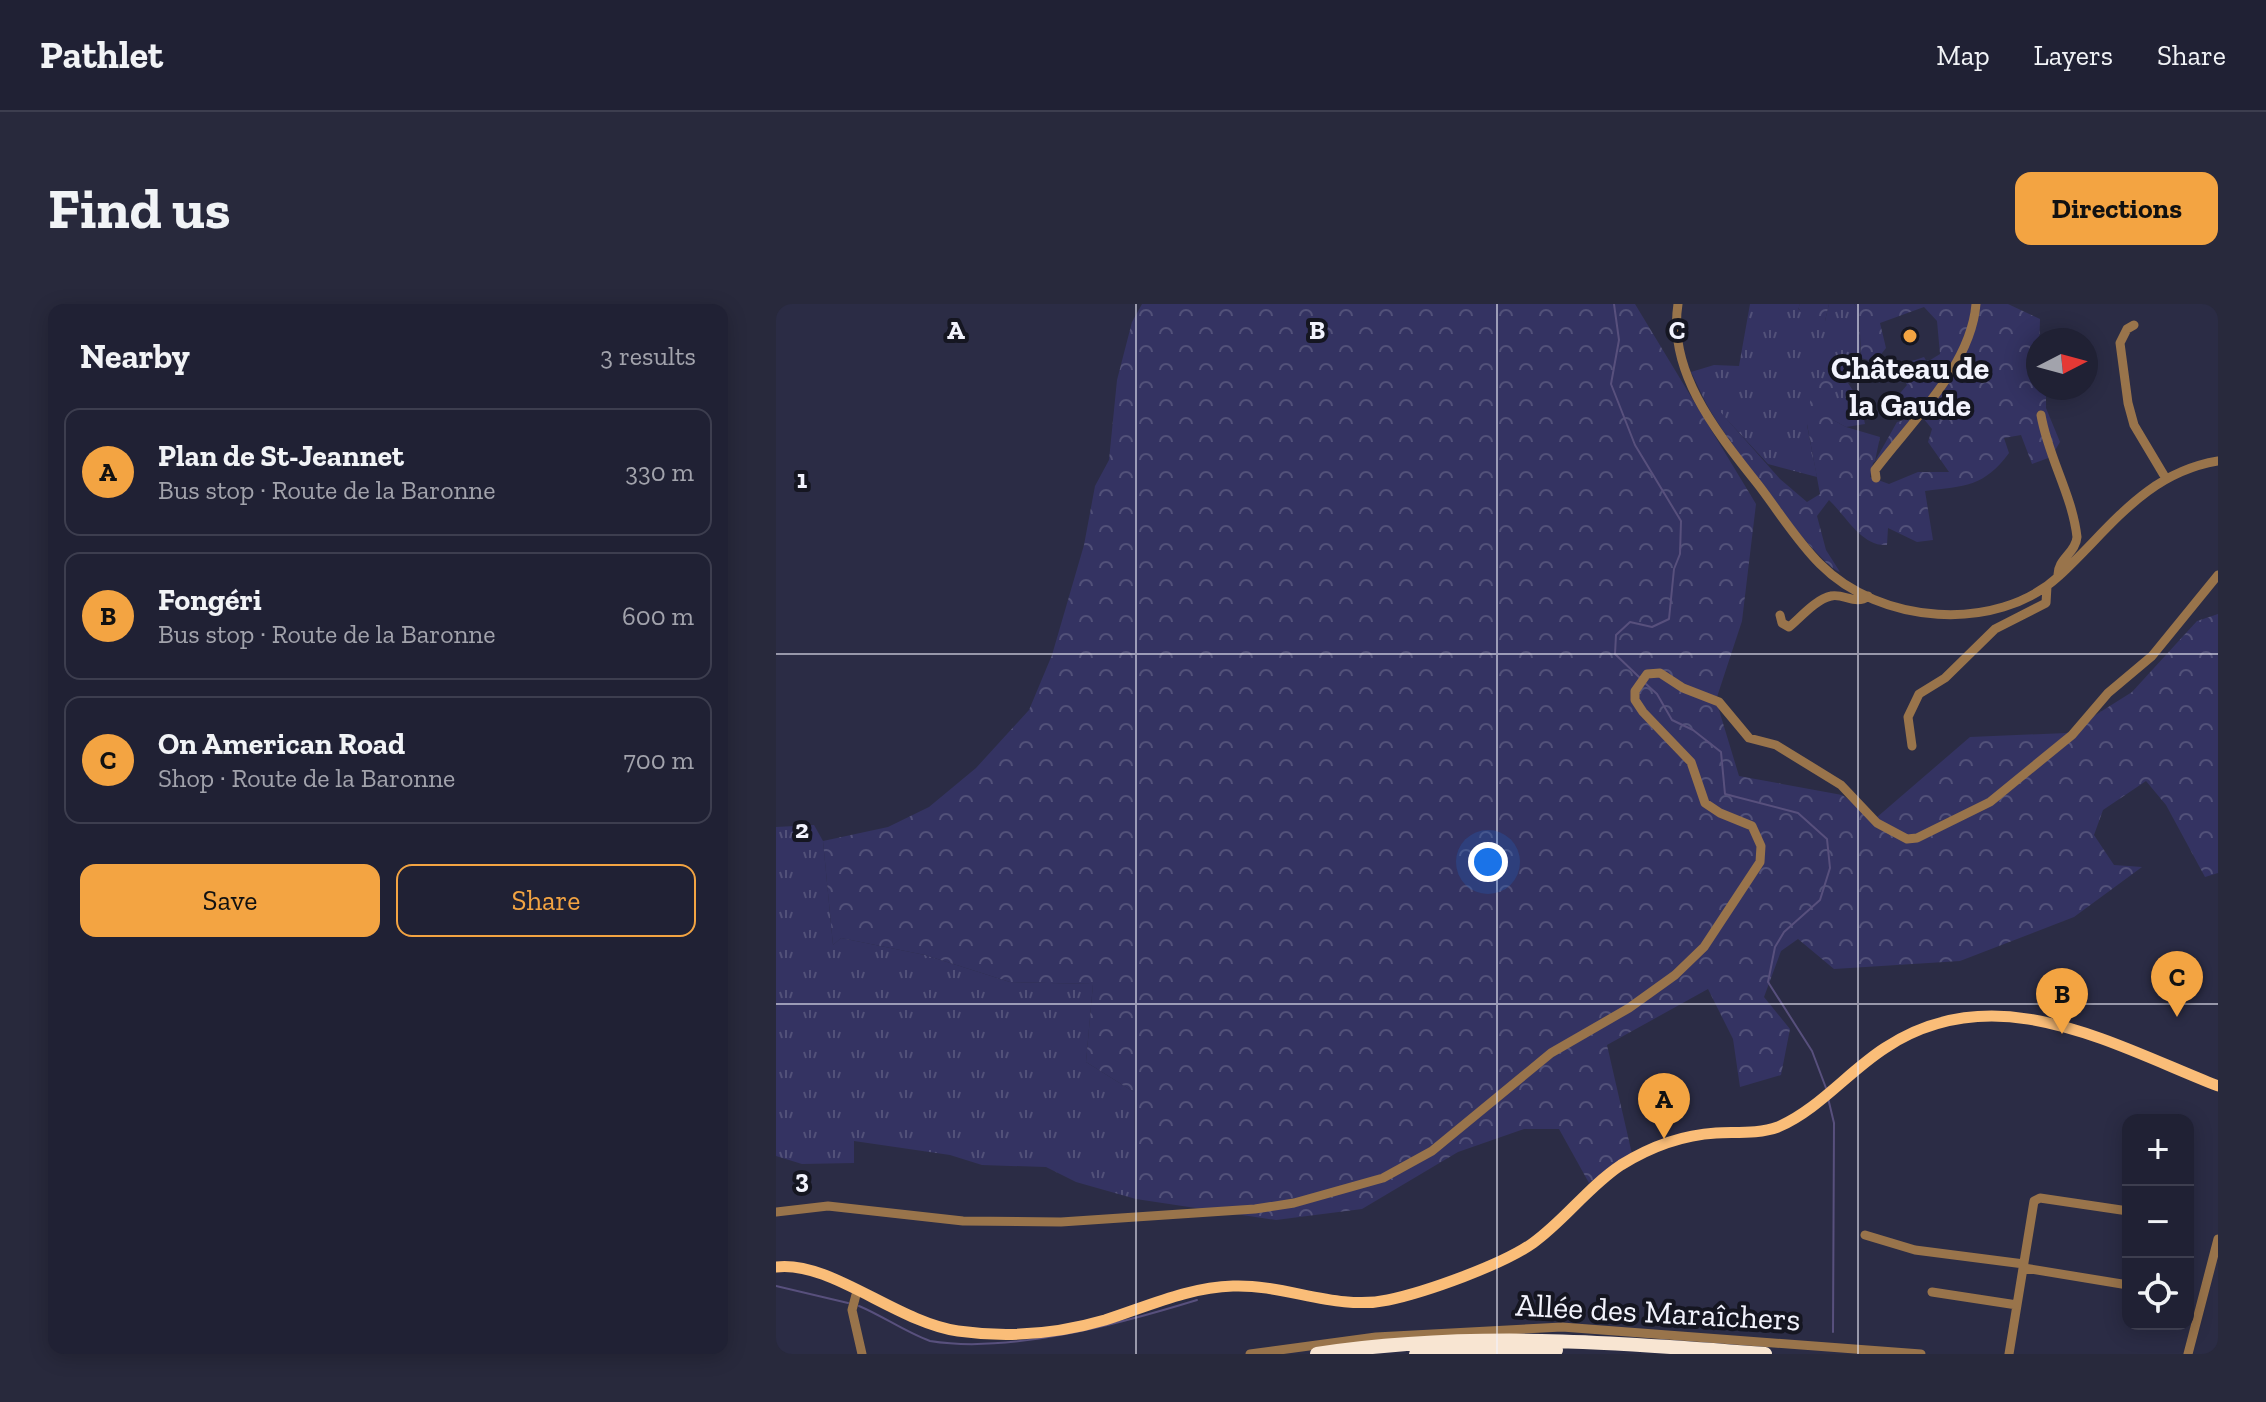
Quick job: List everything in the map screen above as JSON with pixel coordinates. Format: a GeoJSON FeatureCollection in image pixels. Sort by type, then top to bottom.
{"type":"FeatureCollection","features":[{"type":"Feature","properties":{"kind":"highway"},"geometry":{"type":"LineString","coordinates":[[1317,1354],[1389,1346],[1502,1340],[1613,1342],[1765,1354]]}},
{"type":"Feature","properties":{"kind":"highway"},"geometry":{"type":"LineString","coordinates":[[1416,1354],[1561,1350],[1644,1354]]}},
{"type":"Feature","properties":{"kind":"main road"},"geometry":{"type":"LineString","coordinates":[[776,1267],[818,1271],[934,1326],[968,1332],[1024,1334],[1077,1327],[1220,1287],[1267,1287],[1351,1302],[1393,1299],[1520,1251],[1559,1221],[1598,1181],[1654,1147],[1696,1135],[1773,1129],[1823,1097],[1884,1048],[1917,1030],[1976,1015],[2082,1033],[2218,1086]]}},
{"type":"Feature","properties":{"kind":"street"},"geometry":{"type":"LineString","coordinates":[[1678,304],[1676,335],[1683,365],[1721,437],[1820,564],[1868,596],[1921,610],[1966,616],[2008,606],[2047,586],[2132,502],[2165,477],[2218,461]]}},
{"type":"Feature","properties":{"kind":"street"},"geometry":{"type":"LineString","coordinates":[[1876,478],[1875,470],[1949,371],[1966,342],[1976,304]]}},
{"type":"Feature","properties":{"kind":"street"},"geometry":{"type":"LineString","coordinates":[[2134,325],[2127,329],[2120,343],[2128,403],[2134,425],[2165,477]]}},
{"type":"Feature","properties":{"kind":"street"},"geometry":{"type":"LineString","coordinates":[[2041,415],[2045,440],[2063,477],[2077,537],[2077,544],[2059,566],[2058,576]]}},
{"type":"Feature","properties":{"kind":"street"},"geometry":{"type":"LineString","coordinates":[[776,1212],[828,1206],[963,1221],[1061,1222],[1242,1210],[1294,1203],[1358,1186],[1410,1166],[1551,1053],[1629,1008],[1690,961],[1709,939],[1760,862],[1761,846],[1756,831],[1748,822],[1720,813],[1705,803],[1691,762],[1635,700],[1635,691],[1647,674],[1660,673],[1683,688],[1719,702],[1749,738],[1776,745],[1841,785],[1877,823],[1907,839],[1917,838],[1990,802],[2072,735],[2108,693],[2152,656],[2218,575]]}},
{"type":"Feature","properties":{"kind":"street"},"geometry":{"type":"LineString","coordinates":[[1912,746],[1908,717],[1919,694],[1945,678],[1995,629],[2046,603],[2047,586]]}},
{"type":"Feature","properties":{"kind":"street"},"geometry":{"type":"LineString","coordinates":[[1780,615],[1782,623],[1789,627],[1824,598],[1833,595],[1857,601],[1868,596]]}},
{"type":"Feature","properties":{"kind":"street"},"geometry":{"type":"LineString","coordinates":[[2009,1354],[2034,1201],[2040,1198],[2122,1210]]}},
{"type":"Feature","properties":{"kind":"street"},"geometry":{"type":"LineString","coordinates":[[1865,1235],[1915,1250],[2122,1284]]}},
{"type":"Feature","properties":{"kind":"street"},"geometry":{"type":"LineString","coordinates":[[2188,1354],[2218,1239]]}},
{"type":"Feature","properties":{"kind":"street"},"geometry":{"type":"LineString","coordinates":[[857,1291],[852,1310],[862,1354]]}},
{"type":"Feature","properties":{"kind":"street"},"geometry":{"type":"LineString","coordinates":[[1932,1292],[2017,1305]]}},
{"type":"Feature","properties":{"kind":"street"},"geometry":{"type":"LineString","coordinates":[[2194,1300],[2200,1302]]}},
{"type":"Feature","properties":{"kind":"street","name":"Allée des Maraîchers"},"geometry":{"type":"LineString","coordinates":[[1250,1354],[1376,1337],[1562,1327],[1921,1354]]}},
{"type":"Feature","properties":{"kind":"green space"},"geometry":{"type":"Polygon","coordinates":[[[1142,304],[1635,304],[1756,504],[1742,621],[1716,700],[1739,776],[1842,795],[1876,818],[1970,737],[2067,733],[2132,692],[2197,621],[2218,614],[2218,873],[2205,877],[2166,805],[2146,781],[2103,810],[2094,835],[2114,865],[2142,867],[2074,917],[1960,961],[1834,969],[1798,939],[1781,951],[1764,997],[1790,1029],[1781,1075],[1740,1087],[1733,1039],[1708,989],[1607,1045],[1632,1154],[1589,1183],[1559,1129],[1524,1129],[1458,1152],[1362,1209],[1276,1220],[1136,1199],[1134,1092],[1086,1062],[1093,984],[1010,982],[925,955],[841,938],[833,945],[823,841],[888,827],[929,807],[976,768],[1029,710],[1052,655],[1084,545],[1095,486],[1109,460],[1117,380],[1132,322],[1142,304]]]}},
{"type":"Feature","properties":{"kind":"green space"},"geometry":{"type":"Polygon","coordinates":[[[1750,304],[1800,304],[1798,309],[1825,321],[1829,304],[1854,304],[1859,309],[1861,378],[1846,380],[1860,401],[1865,424],[1846,427],[1833,420],[1833,381],[1807,425],[1817,477],[1768,464],[1707,398],[1704,399],[1691,372],[1714,365],[1739,366],[1750,304]]]}},
{"type":"Feature","properties":{"kind":"green space"},"geometry":{"type":"Polygon","coordinates":[[[1800,304],[1829,304],[1825,321],[1815,324],[1798,308],[1800,304]]]}},
{"type":"Feature","properties":{"kind":"green space"},"geometry":{"type":"Polygon","coordinates":[[[1854,304],[2008,304],[2040,319],[2040,328],[2026,328],[2026,400],[2046,400],[2046,408],[2060,442],[2051,457],[2032,464],[2021,435],[2004,438],[2009,453],[1991,473],[1963,486],[1925,491],[1933,540],[1917,542],[1888,528],[1887,545],[1870,541],[1829,500],[1817,516],[1826,550],[1840,572],[1828,564],[1790,522],[1746,464],[1704,399],[1707,397],[1780,479],[1807,502],[1820,494],[1807,424],[1813,380],[1833,380],[1833,420],[1880,437],[1875,461],[1897,422],[1912,418],[1917,405],[1892,416],[1890,405],[1907,385],[1897,366],[1924,357],[1927,362],[1940,354],[1937,321],[1924,307],[1880,323],[1886,348],[1875,362],[1861,358],[1859,309],[1854,304]],[[1923,418],[1873,463],[1870,477],[1889,484],[1918,472],[1949,472],[1928,442],[1932,429],[1923,418]]]}},
{"type":"Feature","properties":{"kind":"green space"},"geometry":{"type":"Polygon","coordinates":[[[814,825],[823,841],[833,945],[841,938],[925,955],[1010,982],[1093,984],[1086,1062],[1134,1092],[1136,1199],[1076,1182],[1046,1167],[982,1165],[950,1155],[854,1141],[854,1163],[802,1164],[776,1156],[776,827],[814,825]]]}},
{"type":"Feature","properties":{"kind":"waterway"},"geometry":{"type":"LineString","coordinates":[[1614,304],[1619,340],[1611,384],[1635,445],[1681,521],[1680,554],[1674,569],[1669,619],[1652,627],[1630,622],[1616,635],[1615,654],[1639,677]]}},
{"type":"Feature","properties":{"kind":"waterway"},"geometry":{"type":"LineString","coordinates":[[1646,684],[1657,694],[1672,720],[1693,730],[1721,752],[1725,794],[1798,813],[1827,839],[1830,868],[1820,900],[1784,932],[1775,947],[1768,982],[1812,1051],[1826,1088]]}},
{"type":"Feature","properties":{"kind":"waterway"},"geometry":{"type":"LineString","coordinates":[[1828,1098],[1834,1123],[1833,1332]]}},
{"type":"Feature","properties":{"kind":"waterway"},"geometry":{"type":"LineString","coordinates":[[776,1286],[848,1303]]}},
{"type":"Feature","properties":{"kind":"waterway"},"geometry":{"type":"LineString","coordinates":[[859,1306],[930,1341],[961,1344],[1029,1340],[1064,1334],[1197,1300]]}},
{"type":"Feature","properties":{"kind":"place","name":"Château de la Gaude"},"geometry":{"type":"Point","coordinates":[1910,336]}},
{"type":"Feature","properties":{"kind":"place","name":"On American Road"},"geometry":{"type":"Point","coordinates":[2177,1017]}},
{"type":"Feature","properties":{"kind":"place","name":"Fongéri"},"geometry":{"type":"Point","coordinates":[2062,1034]}},
{"type":"Feature","properties":{"kind":"place","name":"Plan de St-Jeannet"},"geometry":{"type":"Point","coordinates":[1664,1139]}}]}
